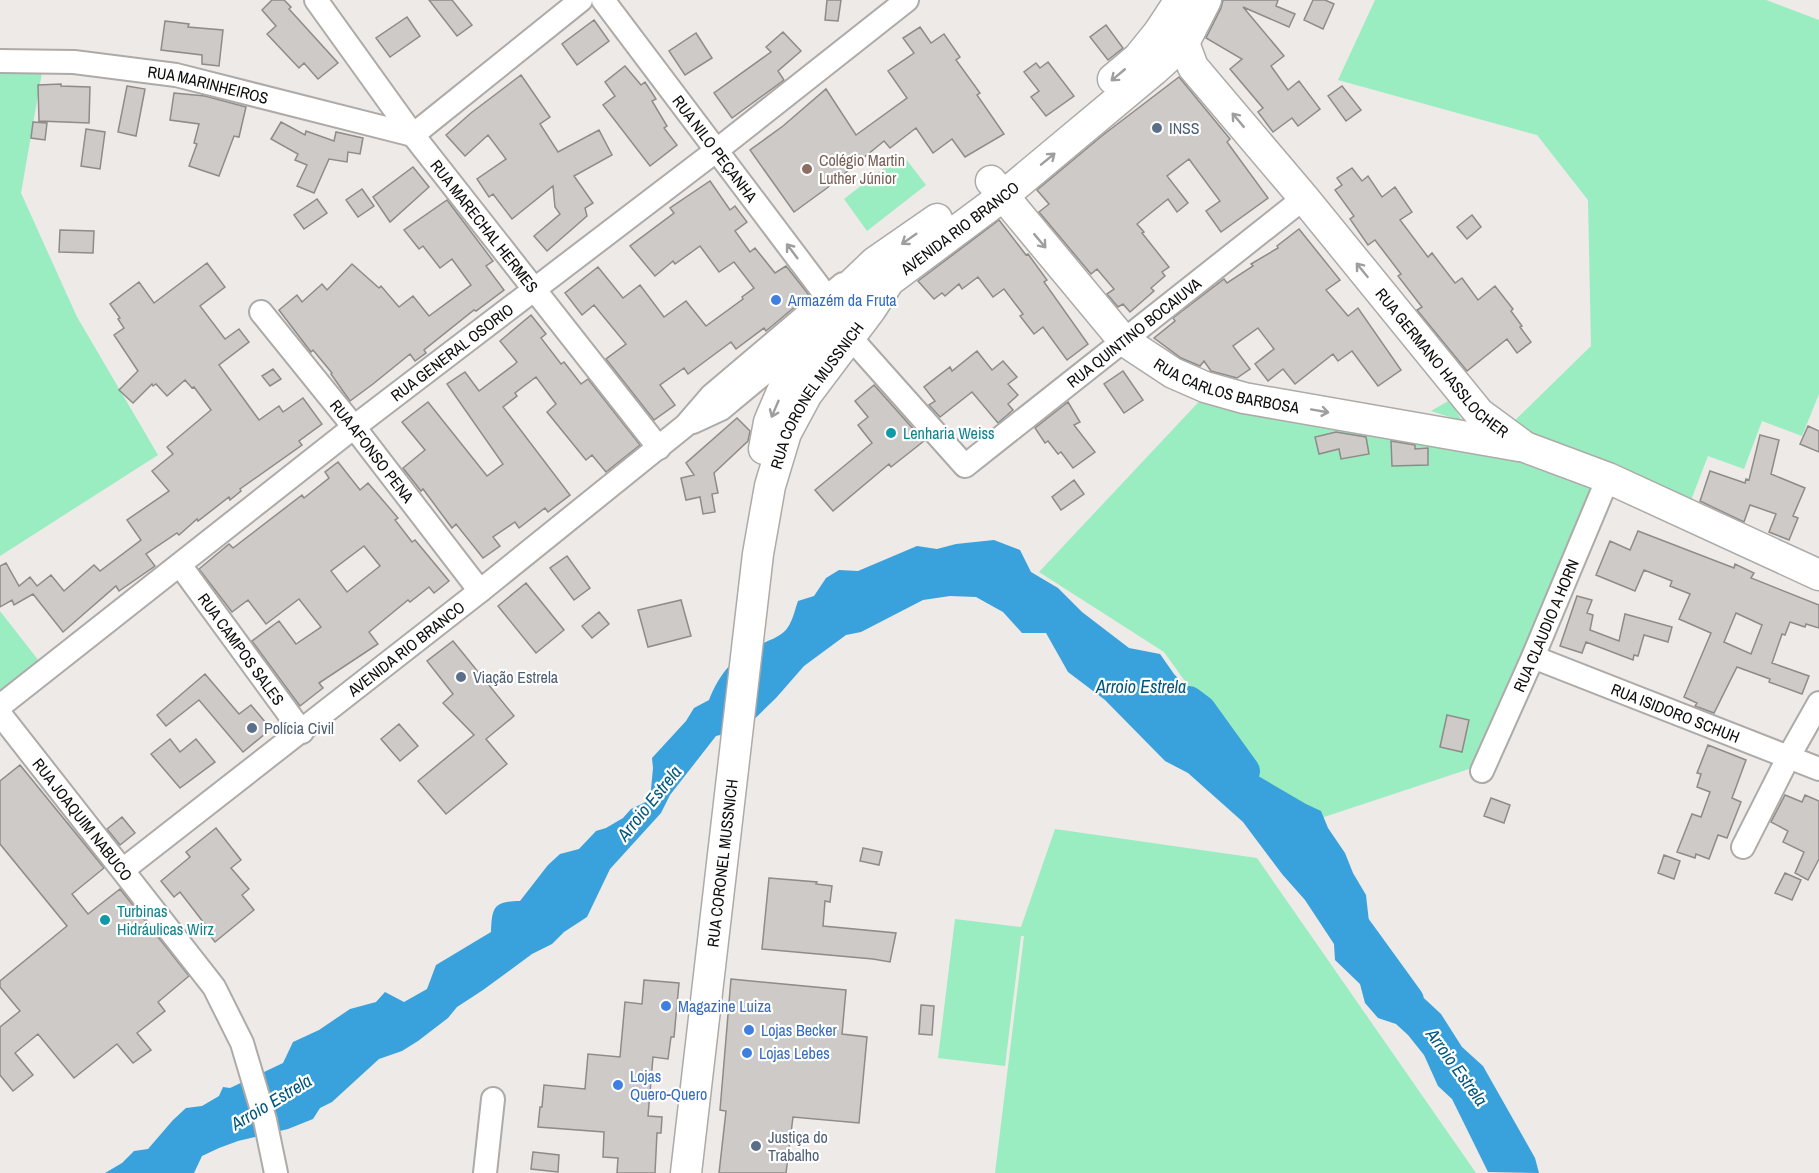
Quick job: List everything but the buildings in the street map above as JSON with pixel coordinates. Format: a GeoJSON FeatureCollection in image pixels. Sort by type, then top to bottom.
{"type":"FeatureCollection","features":[{"type":"Feature","properties":{"kind":"main road","name":"AVENIDA RIO BRANCO"},"geometry":{"type":"LineString","coordinates":[[1171,38],[1179,0]]}},
{"type":"Feature","properties":{"kind":"main road","name":"AVENIDA RIO BRANCO"},"geometry":{"type":"LineString","coordinates":[[882,272],[943,216],[996,188],[1080,134],[1206,0]]}},
{"type":"Feature","properties":{"kind":"main road","name":"RUA GERMANO HASSLOCHER"},"geometry":{"type":"LineString","coordinates":[[1171,38],[1479,413],[1525,447],[1608,478],[1818,571]]}},
{"type":"Feature","properties":{"kind":"main road","name":"RUA CARLOS BARBOSA"},"geometry":{"type":"LineString","coordinates":[[996,188],[1123,340],[1173,373],[1205,387],[1244,398],[1525,447]]}},
{"type":"Feature","properties":{"kind":"main road","name":"RUA CORONEL MUSSNICH"},"geometry":{"type":"LineString","coordinates":[[758,556],[758,482],[769,423],[789,375],[826,310],[851,285],[882,272]]}},
{"type":"Feature","properties":{"kind":"main road","name":"RUA CORONEL MUSSNICH"},"geometry":{"type":"LineString","coordinates":[[686,1173],[758,556],[770,486],[786,433],[807,394],[849,337],[882,272]]}},
{"type":"Feature","properties":{"kind":"main road"},"geometry":{"type":"LineString","coordinates":[[1446,434],[1463,429],[1479,413]]}},
{"type":"Feature","properties":{"kind":"street","name":"RUA MARECHAL HERMES"},"geometry":{"type":"LineString","coordinates":[[316,0],[412,135],[659,448]]}},
{"type":"Feature","properties":{"kind":"street"},"geometry":{"type":"LineString","coordinates":[[412,135],[581,0]]}},
{"type":"Feature","properties":{"kind":"street","name":"RUA NILO PEÇANHA"},"geometry":{"type":"LineString","coordinates":[[603,0],[717,150],[826,310]]}},
{"type":"Feature","properties":{"kind":"street","name":"RUA GENERAL OSORIO"},"geometry":{"type":"LineString","coordinates":[[0,706],[354,427],[717,150],[907,0]]}},
{"type":"Feature","properties":{"kind":"street","name":"RUA MARINHEIROS"},"geometry":{"type":"LineString","coordinates":[[0,61],[74,62],[176,75],[412,135]]}},
{"type":"Feature","properties":{"kind":"street","name":"RUA QUINTINO BOCAIUVA"},"geometry":{"type":"LineString","coordinates":[[849,337],[965,465],[1304,198]]}},
{"type":"Feature","properties":{"kind":"street","name":"AVENIDA RIO BRANCO"},"geometry":{"type":"LineString","coordinates":[[124,869],[302,732],[687,425],[722,408],[784,358],[826,310]]}},
{"type":"Feature","properties":{"kind":"street","name":"RUA AFONSO PENA"},"geometry":{"type":"LineString","coordinates":[[261,312],[354,427],[480,591]]}},
{"type":"Feature","properties":{"kind":"street","name":"RUA CLAUDIO A HORN"},"geometry":{"type":"LineString","coordinates":[[1482,771],[1533,657],[1608,478]]}},
{"type":"Feature","properties":{"kind":"street","name":"RUA CAMPOS SALES"},"geometry":{"type":"LineString","coordinates":[[180,565],[302,732]]}},
{"type":"Feature","properties":{"kind":"street","name":"RUA ISIDORO SCHUH"},"geometry":{"type":"LineString","coordinates":[[1533,657],[1819,769]]}},
{"type":"Feature","properties":{"kind":"street"},"geometry":{"type":"LineString","coordinates":[[1743,847],[1819,703]]}},
{"type":"Feature","properties":{"kind":"street","name":"RUA JOAQUIM NABUCO"},"geometry":{"type":"LineString","coordinates":[[0,714],[124,869],[214,987],[242,1043],[265,1120],[276,1171]]}},
{"type":"Feature","properties":{"kind":"street"},"geometry":{"type":"LineString","coordinates":[[485,1173],[493,1099]]}},
{"type":"Feature","properties":{"kind":"green space"},"geometry":{"type":"Polygon","coordinates":[[[1375,0],[1766,0],[1819,20],[1819,394],[1802,436],[1762,421],[1744,469],[1708,456],[1691,500],[1504,431],[1591,346],[1588,200],[1537,135],[1338,80],[1375,0]]]}},
{"type":"Feature","properties":{"kind":"green space"},"geometry":{"type":"Polygon","coordinates":[[[0,61],[44,61],[21,193],[77,317],[158,455],[0,556],[0,61]]]}},
{"type":"Feature","properties":{"kind":"green space"},"geometry":{"type":"Polygon","coordinates":[[[902,154],[926,185],[867,231],[844,199],[902,154]]]}},
{"type":"Feature","properties":{"kind":"green space"},"geometry":{"type":"Polygon","coordinates":[[[1208,392],[1443,438],[1601,480],[1478,766],[1291,828],[1164,652],[1039,572],[1208,392]]]}},
{"type":"Feature","properties":{"kind":"green space"},"geometry":{"type":"Polygon","coordinates":[[[1450,400],[1462,421],[1431,411],[1450,400]]]}},
{"type":"Feature","properties":{"kind":"green space"},"geometry":{"type":"Polygon","coordinates":[[[0,611],[46,670],[0,706],[0,611]]]}},
{"type":"Feature","properties":{"kind":"green space"},"geometry":{"type":"Polygon","coordinates":[[[1055,829],[1257,858],[1476,1173],[995,1173],[1024,936],[1021,936],[1005,1066],[938,1058],[955,919],[1021,927],[1055,829]]]}},
{"type":"Feature","properties":{"kind":"water","name":"Arroio Estrela"},"geometry":{"type":"Polygon","coordinates":[[[994,540],[1020,550],[1031,572],[1058,588],[1082,612],[1129,648],[1160,654],[1174,674],[1204,707],[1218,734],[1253,773],[1321,811],[1328,828],[1345,853],[1366,895],[1371,940],[1378,964],[1397,973],[1441,1014],[1462,1047],[1483,1066],[1535,1158],[1539,1173],[1488,1172],[1452,1099],[1438,1086],[1424,1055],[1396,1024],[1378,1018],[1365,1003],[1360,984],[1335,960],[1334,944],[1305,900],[1282,874],[1243,822],[1188,773],[1165,761],[1105,700],[1068,672],[1046,633],[1022,633],[1003,612],[976,597],[950,596],[923,600],[861,632],[846,635],[804,666],[744,729],[716,736],[670,795],[661,813],[610,869],[587,917],[564,932],[552,944],[532,954],[457,1007],[448,1018],[418,1041],[402,1051],[379,1059],[332,1102],[320,1108],[313,1119],[288,1129],[219,1148],[202,1156],[194,1173],[105,1173],[122,1163],[134,1151],[148,1149],[186,1108],[202,1106],[219,1096],[223,1087],[230,1088],[283,1063],[293,1042],[319,1030],[350,1009],[376,1002],[385,992],[404,1002],[427,989],[436,965],[491,932],[493,912],[499,904],[520,901],[548,865],[560,854],[579,849],[596,831],[606,828],[623,818],[631,809],[650,800],[652,758],[686,721],[694,708],[709,700],[717,683],[733,661],[748,650],[782,633],[791,621],[798,601],[814,596],[826,578],[839,570],[858,571],[917,546],[937,549],[956,544],[994,540]]]}},
{"type":"Feature","properties":{"kind":"waterway","name":"Arroio Estrela"},"geometry":{"type":"LineString","coordinates":[[1189,701],[1201,710],[1245,771]]}},
{"type":"Feature","properties":{"kind":"waterway","name":"Arroio Estrela"},"geometry":{"type":"LineString","coordinates":[[1351,920],[1409,1000]]}},
{"type":"Feature","properties":{"kind":"place","name":"INSS"},"geometry":{"type":"Point","coordinates":[1157,128]}},
{"type":"Feature","properties":{"kind":"place","name":"Colégio Martin Luther Júnior"},"geometry":{"type":"Point","coordinates":[807,169]}},
{"type":"Feature","properties":{"kind":"place","name":"Armazém da Fruta"},"geometry":{"type":"Point","coordinates":[776,300]}},
{"type":"Feature","properties":{"kind":"place","name":"Lenharia Weiss"},"geometry":{"type":"Point","coordinates":[891,433]}},
{"type":"Feature","properties":{"kind":"place","name":"Viação Estrela"},"geometry":{"type":"Point","coordinates":[461,677]}},
{"type":"Feature","properties":{"kind":"place","name":"Polícia Civil"},"geometry":{"type":"Point","coordinates":[252,728]}},
{"type":"Feature","properties":{"kind":"place","name":"Turbinas Hidráulicas Wirz"},"geometry":{"type":"Point","coordinates":[105,920]}},
{"type":"Feature","properties":{"kind":"place","name":"Magazine Luiza"},"geometry":{"type":"Point","coordinates":[666,1006]}},
{"type":"Feature","properties":{"kind":"place","name":"Lojas Becker"},"geometry":{"type":"Point","coordinates":[749,1030]}},
{"type":"Feature","properties":{"kind":"place","name":"Lojas Lebes"},"geometry":{"type":"Point","coordinates":[747,1053]}},
{"type":"Feature","properties":{"kind":"place","name":"Lojas Quero-Quero"},"geometry":{"type":"Point","coordinates":[618,1085]}},
{"type":"Feature","properties":{"kind":"place","name":"Justiça do Trabalho"},"geometry":{"type":"Point","coordinates":[756,1146]}}]}
